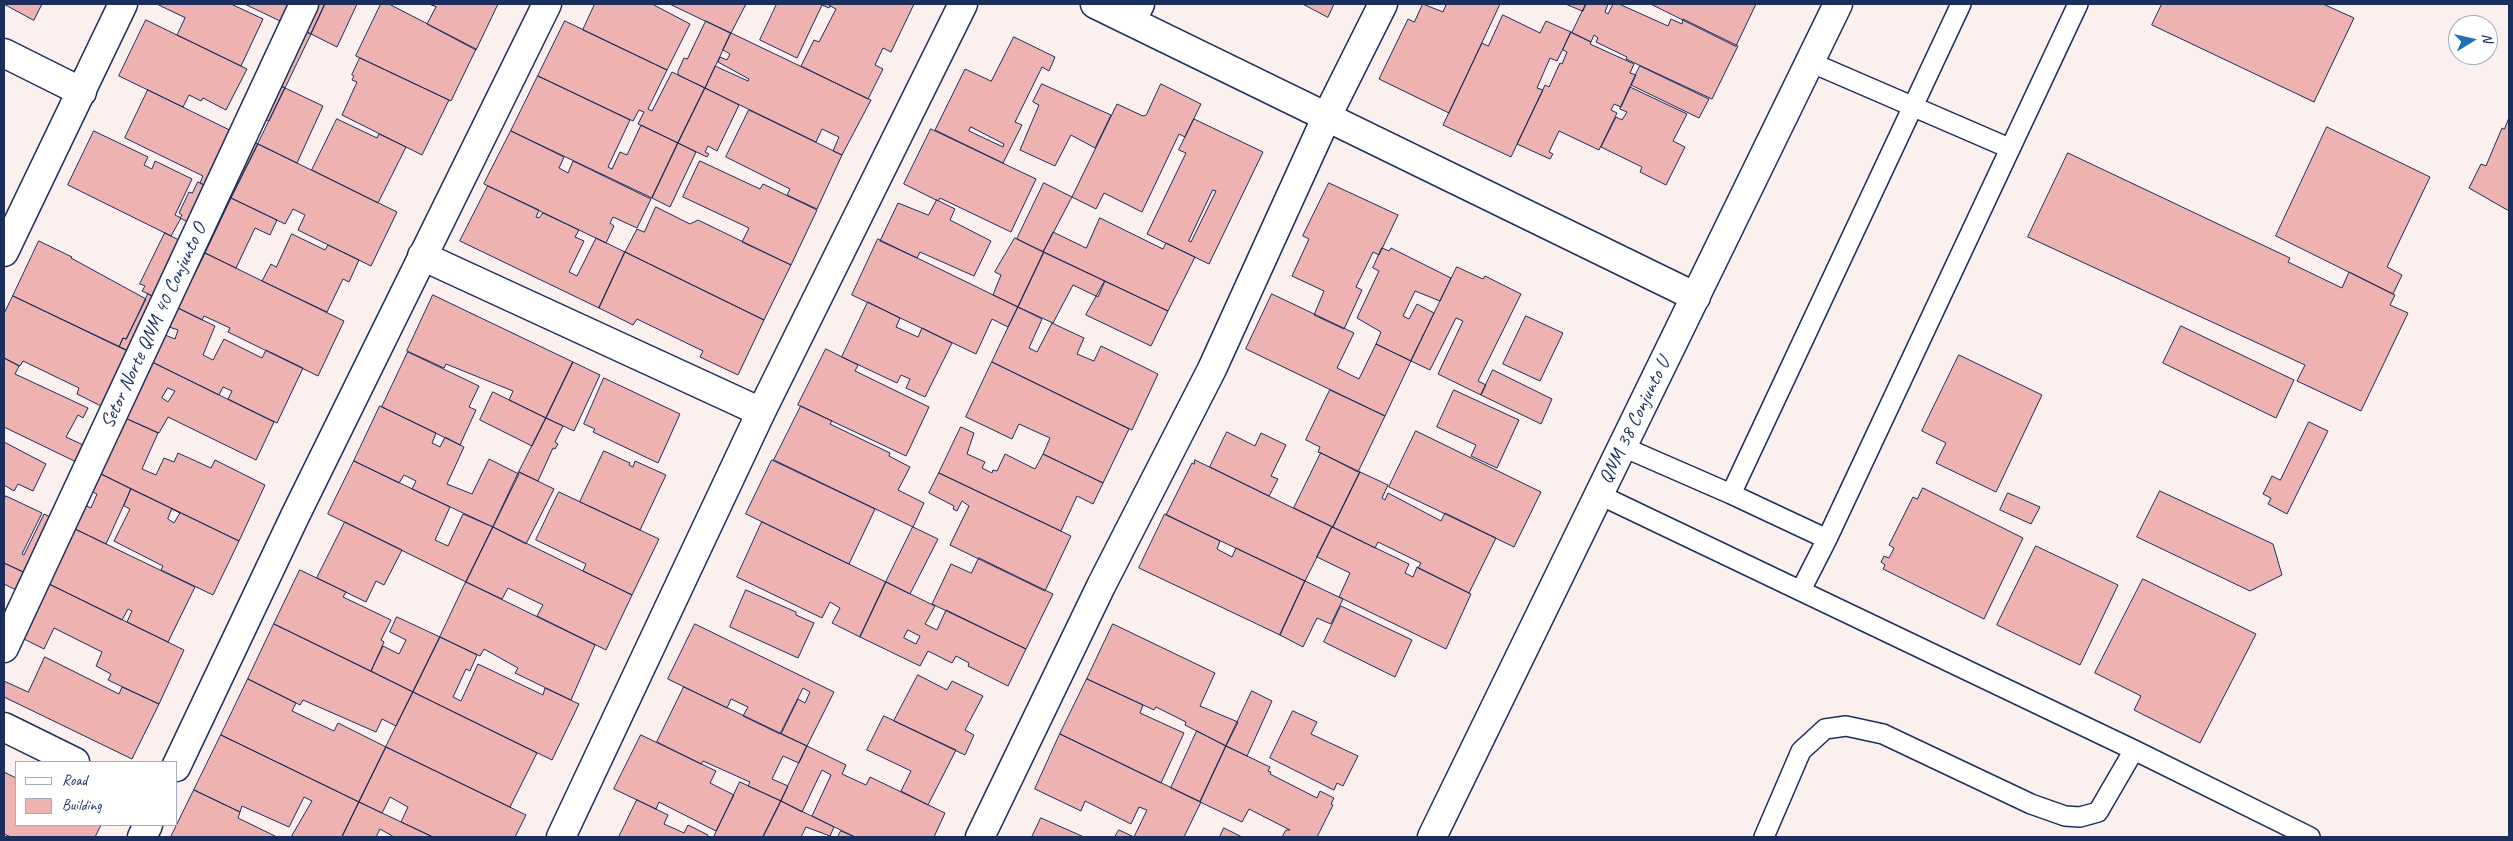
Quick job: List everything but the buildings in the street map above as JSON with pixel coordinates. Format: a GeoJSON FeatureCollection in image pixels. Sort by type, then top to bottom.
{"type":"FeatureCollection","features":[{"type":"Feature","properties":{"kind":"street"},"geometry":{"type":"LineString","coordinates":[[4,252],[123,4]]}},
{"type":"Feature","properties":{"kind":"street","name":"Setor Norte QNM 40 Conjunto O"},"geometry":{"type":"LineString","coordinates":[[4,648],[304,4]]}},
{"type":"Feature","properties":{"kind":"street"},"geometry":{"type":"LineString","coordinates":[[178,763],[295,516],[547,4]]}},
{"type":"Feature","properties":{"kind":"street"},"geometry":{"type":"LineString","coordinates":[[561,837],[761,412],[964,4]]}},
{"type":"Feature","properties":{"kind":"street"},"geometry":{"type":"LineString","coordinates":[[1095,4],[1136,13],[1327,116],[1696,297]]}},
{"type":"Feature","properties":{"kind":"street"},"geometry":{"type":"LineString","coordinates":[[980,837],[1101,586],[1212,368],[1327,116],[1383,4]]}},
{"type":"Feature","properties":{"kind":"street","name":"QNM 38 Conjunto U"},"geometry":{"type":"LineString","coordinates":[[1432,837],[1838,4]]}},
{"type":"Feature","properties":{"kind":"street"},"geometry":{"type":"LineString","coordinates":[[4,53],[82,92]]}},
{"type":"Feature","properties":{"kind":"street"},"geometry":{"type":"LineString","coordinates":[[422,256],[761,412]]}},
{"type":"Feature","properties":{"kind":"street"},"geometry":{"type":"LineString","coordinates":[[4,727],[73,761]]}},
{"type":"Feature","properties":{"kind":"lane"},"geometry":{"type":"LineString","coordinates":[[1731,494],[1961,4]]}},
{"type":"Feature","properties":{"kind":"lane"},"geometry":{"type":"LineString","coordinates":[[1801,590],[1827,539],[2078,4]]}},
{"type":"Feature","properties":{"kind":"lane"},"geometry":{"type":"LineString","coordinates":[[1810,62],[2009,148]]}},
{"type":"Feature","properties":{"kind":"lane"},"geometry":{"type":"LineString","coordinates":[[1622,446],[1827,539]]}},
{"type":"Feature","properties":{"kind":"lane"},"geometry":{"type":"LineString","coordinates":[[1600,495],[2134,750],[2310,837]]}},
{"type":"Feature","properties":{"kind":"lane"},"geometry":{"type":"LineString","coordinates":[[1764,837],[1801,751],[1825,729],[1846,726],[1883,734],[2031,804],[2065,816],[2080,817],[2098,812],[2134,750]]}}]}
